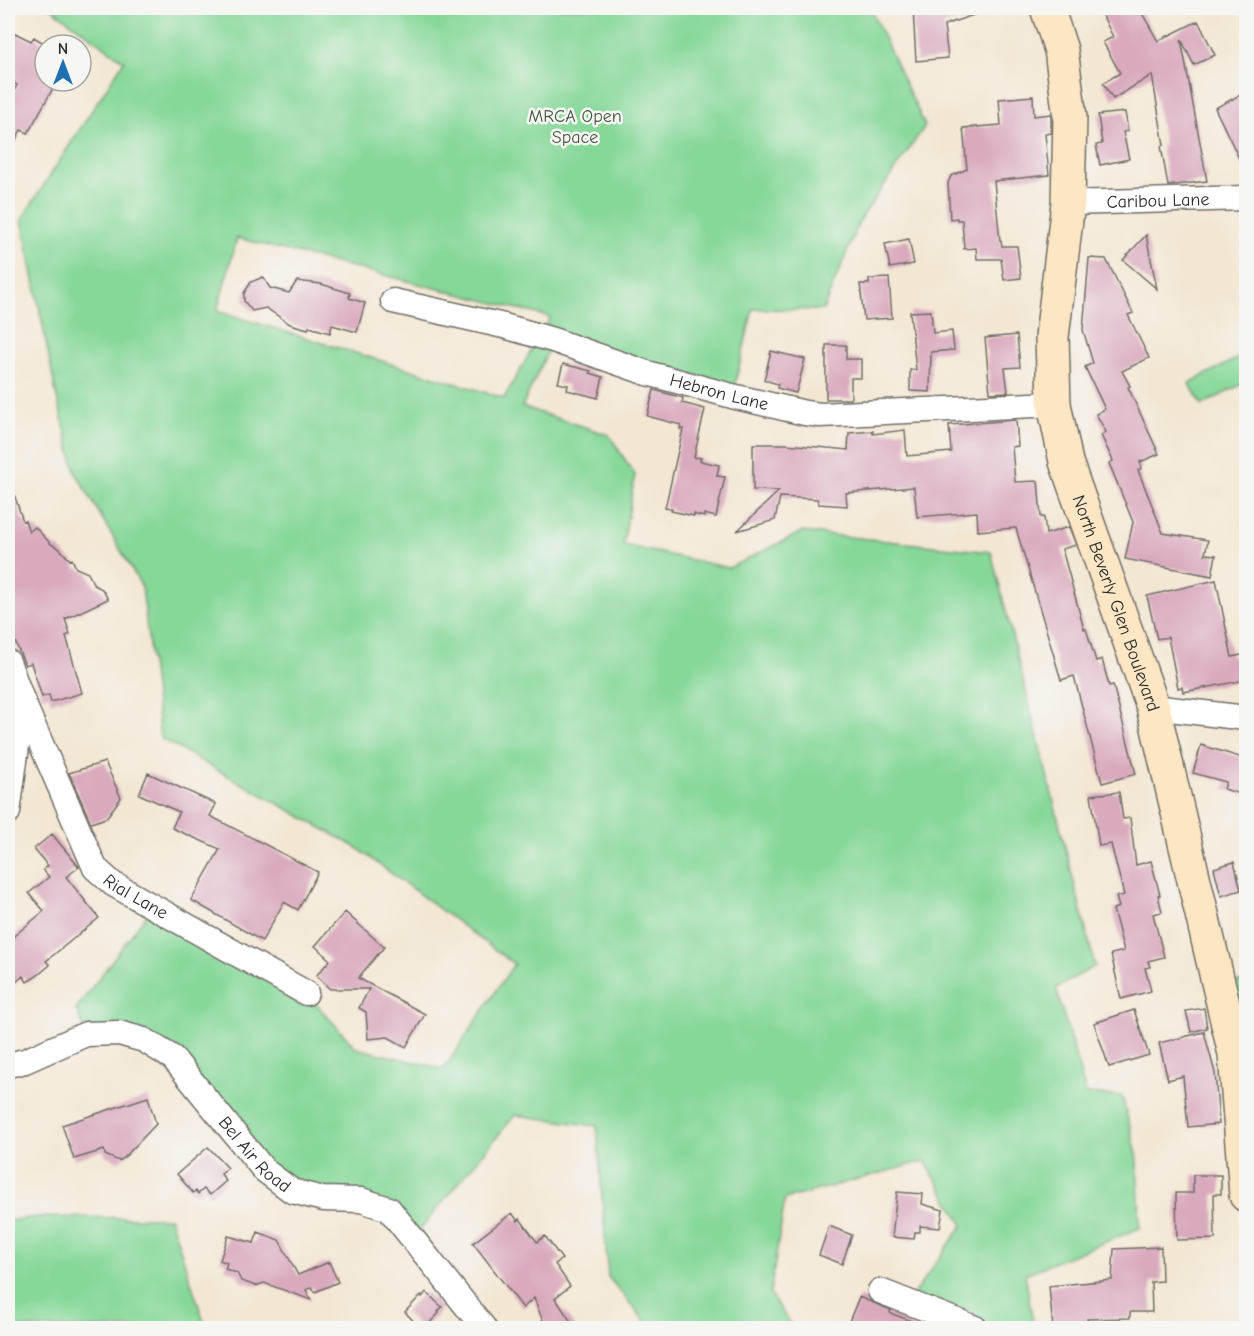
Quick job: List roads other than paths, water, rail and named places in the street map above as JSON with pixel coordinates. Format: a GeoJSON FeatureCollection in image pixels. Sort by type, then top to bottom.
{"type":"FeatureCollection","features":[{"type":"Feature","properties":{"kind":"main road","name":"North Beverly Glen Boulevard"},"geometry":{"type":"LineString","coordinates":[[1047,8],[1061,50],[1070,117],[1068,203],[1052,337],[1054,404],[1066,462],[1153,707],[1235,1054],[1246,1195]]}},
{"type":"Feature","properties":{"kind":"street","name":"Caribou Lane"},"geometry":{"type":"LineString","coordinates":[[1068,203],[1246,198]]}},
{"type":"Feature","properties":{"kind":"street","name":"Hebron Lane"},"geometry":{"type":"LineString","coordinates":[[393,301],[514,329],[553,340],[647,373],[805,413],[820,415],[1054,404]]}},
{"type":"Feature","properties":{"kind":"street"},"geometry":{"type":"LineString","coordinates":[[8,662],[23,702],[8,812]]}},
{"type":"Feature","properties":{"kind":"street","name":"Rial Lane"},"geometry":{"type":"LineString","coordinates":[[23,702],[94,868],[113,884],[306,993]]}},
{"type":"Feature","properties":{"kind":"street"},"geometry":{"type":"LineString","coordinates":[[1153,707],[1246,718]]}},
{"type":"Feature","properties":{"kind":"street","name":"Bel Air Road"},"geometry":{"type":"LineString","coordinates":[[8,1065],[25,1061],[86,1034],[119,1033],[144,1040],[173,1058],[264,1170],[292,1191],[323,1199],[361,1200],[389,1209],[484,1329]]}},
{"type":"Feature","properties":{"kind":"street"},"geometry":{"type":"LineString","coordinates":[[880,1291],[975,1329]]}},
{"type":"Feature","properties":{"kind":"park label","name":"MRCA Open Space"},"geometry":{"type":"Point","coordinates":[575,126]}}]}
